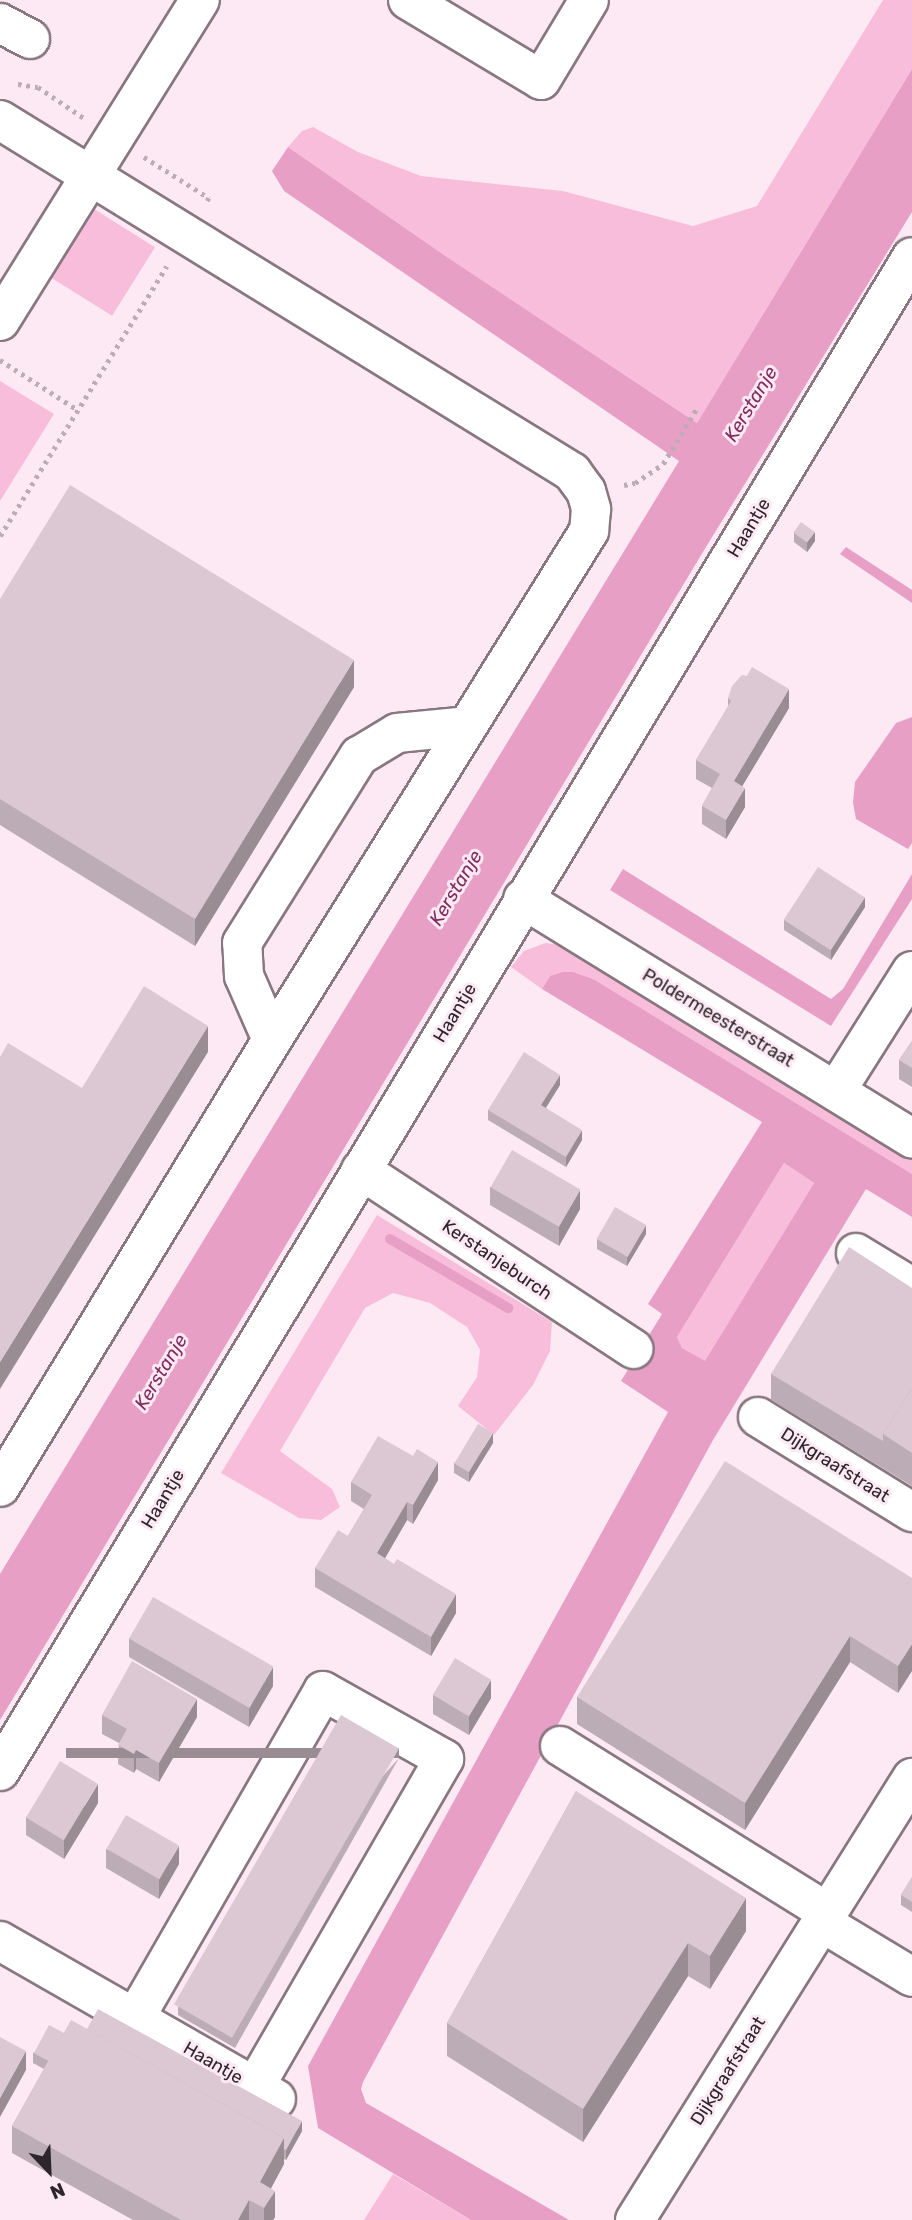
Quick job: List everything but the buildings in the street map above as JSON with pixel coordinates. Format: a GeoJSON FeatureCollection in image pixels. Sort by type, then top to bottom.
{"type":"FeatureCollection","features":[{"type":"Feature","properties":{"kind":"street"},"geometry":{"type":"LineString","coordinates":[[0,321],[200,0]]}},
{"type":"Feature","properties":{"kind":"street"},"geometry":{"type":"LineString","coordinates":[[408,0],[541,80],[589,0]]}},
{"type":"Feature","properties":{"kind":"street"},"geometry":{"type":"LineString","coordinates":[[0,120],[186,237],[572,472],[586,491],[591,509],[589,531],[272,1040],[0,1487]]}},
{"type":"Feature","properties":{"kind":"street","name":"Haantje"},"geometry":{"type":"LineString","coordinates":[[0,1771],[912,257]]}},
{"type":"Feature","properties":{"kind":"street"},"geometry":{"type":"LineString","coordinates":[[272,1040],[244,976],[242,943],[359,756],[397,733],[467,726]]}},
{"type":"Feature","properties":{"kind":"street","name":"Poldermeesterstraat"},"geometry":{"type":"LineString","coordinates":[[523,899],[912,1138]]}},
{"type":"Feature","properties":{"kind":"street"},"geometry":{"type":"LineString","coordinates":[[836,1091],[912,971]]}},
{"type":"Feature","properties":{"kind":"street","name":"Kerstanjeburch"},"geometry":{"type":"LineString","coordinates":[[361,1170],[633,1349]]}},
{"type":"Feature","properties":{"kind":"street"},"geometry":{"type":"LineString","coordinates":[[856,1253],[912,1287]]}},
{"type":"Feature","properties":{"kind":"street","name":"Dijkgraafstraat"},"geometry":{"type":"LineString","coordinates":[[758,1417],[912,1513]]}},
{"type":"Feature","properties":{"kind":"street","name":"Haantje"},"geometry":{"type":"LineString","coordinates":[[0,1941],[266,2093],[444,1759],[323,1690],[135,2018]]}},
{"type":"Feature","properties":{"kind":"street"},"geometry":{"type":"LineString","coordinates":[[560,1746],[912,1977]]}},
{"type":"Feature","properties":{"kind":"street","name":"Dijkgraafstraat"},"geometry":{"type":"LineString","coordinates":[[634,2220],[912,1778]]}},
{"type":"Feature","properties":{"kind":"path"},"geometry":{"type":"LineString","coordinates":[[0,536],[209,198],[38,87],[8,83]]}},
{"type":"Feature","properties":{"kind":"path"},"geometry":{"type":"LineString","coordinates":[[0,360],[78,410]]}},
{"type":"Feature","properties":{"kind":"path"},"geometry":{"type":"LineString","coordinates":[[663,464],[697,408]]}},
{"type":"Feature","properties":{"kind":"shaded area"},"geometry":{"type":"Polygon","coordinates":[[[883,0],[912,0],[912,69],[697,423],[447,257],[288,147],[302,131],[313,127],[358,152],[421,176],[563,191],[693,226],[757,206],[883,0]]]}},
{"type":"Feature","properties":{"kind":"shaded area"},"geometry":{"type":"Polygon","coordinates":[[[94,209],[155,247],[112,316],[51,278],[94,209]]]}},
{"type":"Feature","properties":{"kind":"shaded area"},"geometry":{"type":"Polygon","coordinates":[[[0,381],[54,414],[0,501],[0,381]]]}},
{"type":"Feature","properties":{"kind":"shaded area"},"geometry":{"type":"Polygon","coordinates":[[[545,943],[569,946],[912,1157],[912,1174],[595,980],[550,976],[542,989],[511,967],[524,951],[545,943]]]}},
{"type":"Feature","properties":{"kind":"shaded area"},"geometry":{"type":"Polygon","coordinates":[[[784,1163],[814,1183],[705,1362],[682,1348],[677,1337],[784,1163]]]}},
{"type":"Feature","properties":{"kind":"shaded area"},"geometry":{"type":"Polygon","coordinates":[[[377,1215],[552,1322],[550,1351],[533,1385],[494,1435],[458,1406],[477,1377],[480,1350],[467,1327],[430,1303],[393,1293],[365,1308],[280,1451],[332,1489],[340,1507],[321,1520],[299,1518],[221,1473],[377,1215]]]}},
{"type":"Feature","properties":{"kind":"shaded area"},"geometry":{"type":"Polygon","coordinates":[[[393,2174],[471,2220],[364,2220],[393,2174]]]}},
{"type":"Feature","properties":{"kind":"water","name":"Kerstanje"},"geometry":{"type":"Polygon","coordinates":[[[912,69],[912,212],[706,547],[0,1720],[0,1574],[679,461],[284,191],[272,171],[288,147],[447,257],[697,423],[912,69]]]}},
{"type":"Feature","properties":{"kind":"water"},"geometry":{"type":"Polygon","coordinates":[[[846,547],[912,590],[912,603],[840,554],[846,547]]]}},
{"type":"Feature","properties":{"kind":"water"},"geometry":{"type":"Polygon","coordinates":[[[912,717],[912,843],[908,849],[856,819],[853,803],[855,782],[896,723],[912,717]]]}},
{"type":"Feature","properties":{"kind":"water"},"geometry":{"type":"Polygon","coordinates":[[[623,869],[831,999],[843,989],[912,874],[912,899],[831,1026],[610,890],[623,869]]]}},
{"type":"Feature","properties":{"kind":"water"},"geometry":{"type":"Polygon","coordinates":[[[573,972],[595,980],[912,1174],[912,1217],[866,1189],[713,1440],[363,2082],[361,2089],[366,2103],[569,2220],[471,2220],[318,2128],[308,2066],[668,1412],[621,1381],[662,1314],[648,1304],[762,1122],[542,989],[550,976],[573,972]],[[784,1163],[677,1337],[682,1348],[705,1361],[814,1183],[784,1163]]]}},
{"type":"Feature","properties":{"kind":"waterway"},"geometry":{"type":"LineString","coordinates":[[390,1239],[508,1308]]}}]}
